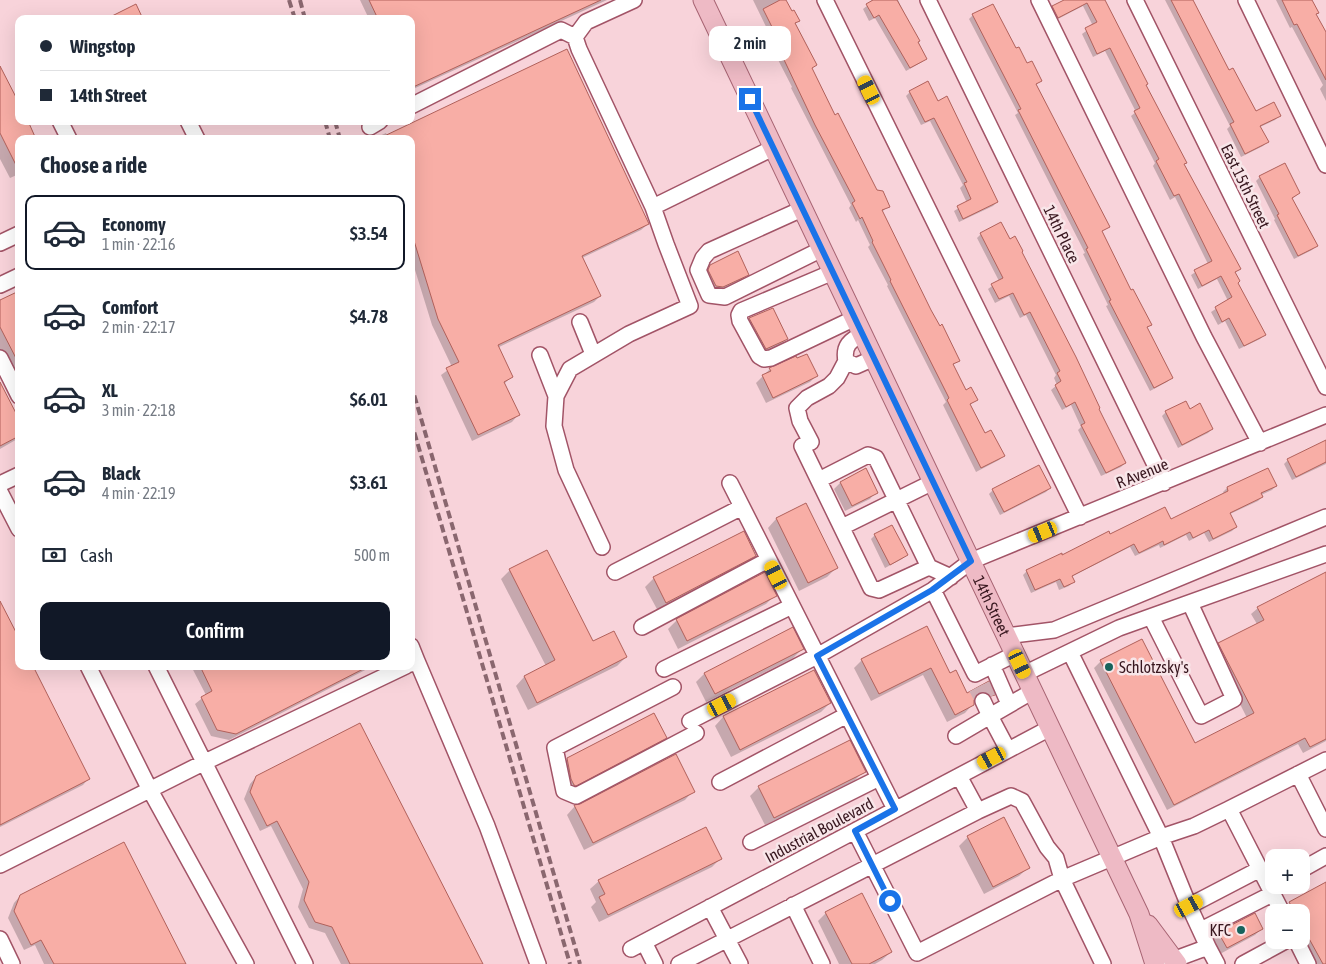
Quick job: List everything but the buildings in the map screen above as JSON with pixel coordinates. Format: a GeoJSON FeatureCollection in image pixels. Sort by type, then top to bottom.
{"type":"FeatureCollection","features":[{"type":"Feature","properties":{"kind":"main road","name":"14th Street"},"geometry":{"type":"LineString","coordinates":[[703,0],[1113,858],[1139,914],[1155,964]]}},
{"type":"Feature","properties":{"kind":"main road","name":"14th Street"},"geometry":{"type":"LineString","coordinates":[[1139,914],[1171,962]]}},
{"type":"Feature","properties":{"kind":"street"},"geometry":{"type":"LineString","coordinates":[[575,38],[586,22],[634,0]]}},
{"type":"Feature","properties":{"kind":"street"},"geometry":{"type":"LineString","coordinates":[[826,0],[1080,517]]}},
{"type":"Feature","properties":{"kind":"street","name":"14th Place"},"geometry":{"type":"LineString","coordinates":[[928,0],[1164,483]]}},
{"type":"Feature","properties":{"kind":"street"},"geometry":{"type":"LineString","coordinates":[[1038,0],[1204,337],[1260,443]]}},
{"type":"Feature","properties":{"kind":"street","name":"East 15th Street"},"geometry":{"type":"LineString","coordinates":[[1135,0],[1326,387]]}},
{"type":"Feature","properties":{"kind":"street"},"geometry":{"type":"LineString","coordinates":[[1246,0],[1326,165]]}},
{"type":"Feature","properties":{"kind":"street"},"geometry":{"type":"LineString","coordinates":[[415,104],[561,30],[575,38],[653,208],[690,306],[629,334],[570,369],[556,396],[554,426],[566,470],[602,547]]}},
{"type":"Feature","properties":{"kind":"street"},"geometry":{"type":"LineString","coordinates":[[653,208],[774,148]]}},
{"type":"Feature","properties":{"kind":"street"},"geometry":{"type":"LineString","coordinates":[[802,209],[709,251],[703,258],[698,270],[709,295],[726,297],[822,249]]}},
{"type":"Feature","properties":{"kind":"street"},"geometry":{"type":"LineString","coordinates":[[1,238],[15,235]]}},
{"type":"Feature","properties":{"kind":"street"},"geometry":{"type":"LineString","coordinates":[[833,272],[741,311],[739,315],[740,321],[759,356],[764,359],[859,326]]}},
{"type":"Feature","properties":{"kind":"street"},"geometry":{"type":"LineString","coordinates":[[0,285],[15,278]]}},
{"type":"Feature","properties":{"kind":"street"},"geometry":{"type":"LineString","coordinates":[[580,322],[593,354]]}},
{"type":"Feature","properties":{"kind":"street"},"geometry":{"type":"LineString","coordinates":[[859,326],[846,346],[844,353],[846,361],[837,378],[829,386],[807,398],[797,408],[806,444],[819,480],[871,588],[879,590],[929,566]]}},
{"type":"Feature","properties":{"kind":"street"},"geometry":{"type":"LineString","coordinates":[[540,355],[556,396]]}},
{"type":"Feature","properties":{"kind":"street"},"geometry":{"type":"LineString","coordinates":[[0,358],[15,388]]}},
{"type":"Feature","properties":{"kind":"street"},"geometry":{"type":"LineString","coordinates":[[846,361],[856,366],[874,358]]}},
{"type":"Feature","properties":{"kind":"street","name":"R Avenue"},"geometry":{"type":"LineString","coordinates":[[672,687],[555,748],[564,792],[576,796],[932,590],[971,561],[1326,415]]}},
{"type":"Feature","properties":{"kind":"street"},"geometry":{"type":"LineString","coordinates":[[819,480],[868,455],[876,458],[929,566],[951,577]]}},
{"type":"Feature","properties":{"kind":"street"},"geometry":{"type":"LineString","coordinates":[[0,484],[15,477]]}},
{"type":"Feature","properties":{"kind":"street"},"geometry":{"type":"LineString","coordinates":[[842,527],[933,482]]}},
{"type":"Feature","properties":{"kind":"street"},"geometry":{"type":"LineString","coordinates":[[730,483],[895,809]]}},
{"type":"Feature","properties":{"kind":"street"},"geometry":{"type":"LineString","coordinates":[[0,492],[15,521]]}},
{"type":"Feature","properties":{"kind":"street"},"geometry":{"type":"LineString","coordinates":[[615,572],[742,507]]}},
{"type":"Feature","properties":{"kind":"street"},"geometry":{"type":"LineString","coordinates":[[1006,636],[1054,630],[1326,517]]}},
{"type":"Feature","properties":{"kind":"street"},"geometry":{"type":"LineString","coordinates":[[1024,674],[1119,628],[1326,554]]}},
{"type":"Feature","properties":{"kind":"street"},"geometry":{"type":"LineString","coordinates":[[642,627],[768,560]]}},
{"type":"Feature","properties":{"kind":"street"},"geometry":{"type":"LineString","coordinates":[[932,590],[1000,710],[1008,750]]}},
{"type":"Feature","properties":{"kind":"street"},"geometry":{"type":"LineString","coordinates":[[1151,617],[1201,716],[1234,699],[1190,603]]}},
{"type":"Feature","properties":{"kind":"street"},"geometry":{"type":"LineString","coordinates":[[664,669],[792,606]]}},
{"type":"Feature","properties":{"kind":"street"},"geometry":{"type":"LineString","coordinates":[[1070,652],[1161,837],[1189,906],[1217,964]]}},
{"type":"Feature","properties":{"kind":"street"},"geometry":{"type":"LineString","coordinates":[[984,682],[1015,654]]}},
{"type":"Feature","properties":{"kind":"street"},"geometry":{"type":"LineString","coordinates":[[90,670],[150,790],[246,964]]}},
{"type":"Feature","properties":{"kind":"street"},"geometry":{"type":"LineString","coordinates":[[158,670],[305,964]]}},
{"type":"Feature","properties":{"kind":"street"},"geometry":{"type":"LineString","coordinates":[[0,865],[203,763],[398,670]]}},
{"type":"Feature","properties":{"kind":"street"},"geometry":{"type":"LineString","coordinates":[[414,670],[487,826],[538,964]]}},
{"type":"Feature","properties":{"kind":"street"},"geometry":{"type":"LineString","coordinates":[[984,682],[1000,710]]}},
{"type":"Feature","properties":{"kind":"street"},"geometry":{"type":"LineString","coordinates":[[956,736],[1033,691]]}},
{"type":"Feature","properties":{"kind":"street"},"geometry":{"type":"LineString","coordinates":[[720,782],[847,714]]}},
{"type":"Feature","properties":{"kind":"street","name":"Industrial Boulevard"},"geometry":{"type":"LineString","coordinates":[[655,964],[637,946],[1050,728]]}},
{"type":"Feature","properties":{"kind":"street"},"geometry":{"type":"LineString","coordinates":[[855,831],[920,959],[1062,879],[1161,837],[1194,826],[1326,760]]}},
{"type":"Feature","properties":{"kind":"street"},"geometry":{"type":"LineString","coordinates":[[1298,774],[1326,828]]}},
{"type":"Feature","properties":{"kind":"street"},"geometry":{"type":"LineString","coordinates":[[959,776],[978,811]]}},
{"type":"Feature","properties":{"kind":"street"},"geometry":{"type":"LineString","coordinates":[[751,842],[879,778]]}},
{"type":"Feature","properties":{"kind":"street"},"geometry":{"type":"LineString","coordinates":[[688,962],[728,939],[1011,796],[1022,801],[1046,846],[1056,858],[1062,879],[1103,964]]}},
{"type":"Feature","properties":{"kind":"street"},"geometry":{"type":"LineString","coordinates":[[1229,809],[1265,877]]}},
{"type":"Feature","properties":{"kind":"street"},"geometry":{"type":"LineString","coordinates":[[1310,865],[1326,856]]}},
{"type":"Feature","properties":{"kind":"street"},"geometry":{"type":"LineString","coordinates":[[1189,906],[1260,869]]}},
{"type":"Feature","properties":{"kind":"street"},"geometry":{"type":"LineString","coordinates":[[1201,930],[1265,892]]}},
{"type":"Feature","properties":{"kind":"street"},"geometry":{"type":"LineString","coordinates":[[793,906],[822,964]]}},
{"type":"Feature","properties":{"kind":"street"},"geometry":{"type":"LineString","coordinates":[[710,907],[740,964]]}},
{"type":"Feature","properties":{"kind":"street"},"geometry":{"type":"LineString","coordinates":[[0,939],[12,964]]}},
{"type":"Feature","properties":{"kind":"street"},"geometry":{"type":"LineString","coordinates":[[1171,962],[1208,946]]}},
{"type":"Feature","properties":{"kind":"street"},"geometry":{"type":"LineString","coordinates":[[1243,964],[1271,949]]}},
{"type":"Feature","properties":{"kind":"street"},"geometry":{"type":"LineString","coordinates":[[1300,949],[1308,964]]}},
{"type":"Feature","properties":{"kind":"tunnel"},"geometry":{"type":"LineString","coordinates":[[988,682],[994,695]]}},
{"type":"Feature","properties":{"kind":"tunnel"},"geometry":{"type":"LineString","coordinates":[[976,688],[983,701]]}},
{"type":"Feature","properties":{"kind":"railway"},"geometry":{"type":"LineString","coordinates":[[289,0],[294,15]]}},
{"type":"Feature","properties":{"kind":"railway"},"geometry":{"type":"LineString","coordinates":[[300,0],[304,15]]}},
{"type":"Feature","properties":{"kind":"railway"},"geometry":{"type":"LineString","coordinates":[[326,125],[329,135]]}},
{"type":"Feature","properties":{"kind":"railway"},"geometry":{"type":"LineString","coordinates":[[336,125],[339,135]]}},
{"type":"Feature","properties":{"kind":"railway"},"geometry":{"type":"LineString","coordinates":[[415,398],[580,964]]}},
{"type":"Feature","properties":{"kind":"railway"},"geometry":{"type":"LineString","coordinates":[[415,435],[570,964]]}},
{"type":"Feature","properties":{"kind":"place","name":"Schlotzsky's"},"geometry":{"type":"Point","coordinates":[1109,667]}},
{"type":"Feature","properties":{"kind":"place","name":"KFC"},"geometry":{"type":"Point","coordinates":[1241,930]}},
{"type":"Feature","properties":{"kind":"route"},"geometry":{"type":"LineString","coordinates":[[750,99],[971,561],[932,590],[817,656],[895,809],[855,831],[890,901]]}}]}
